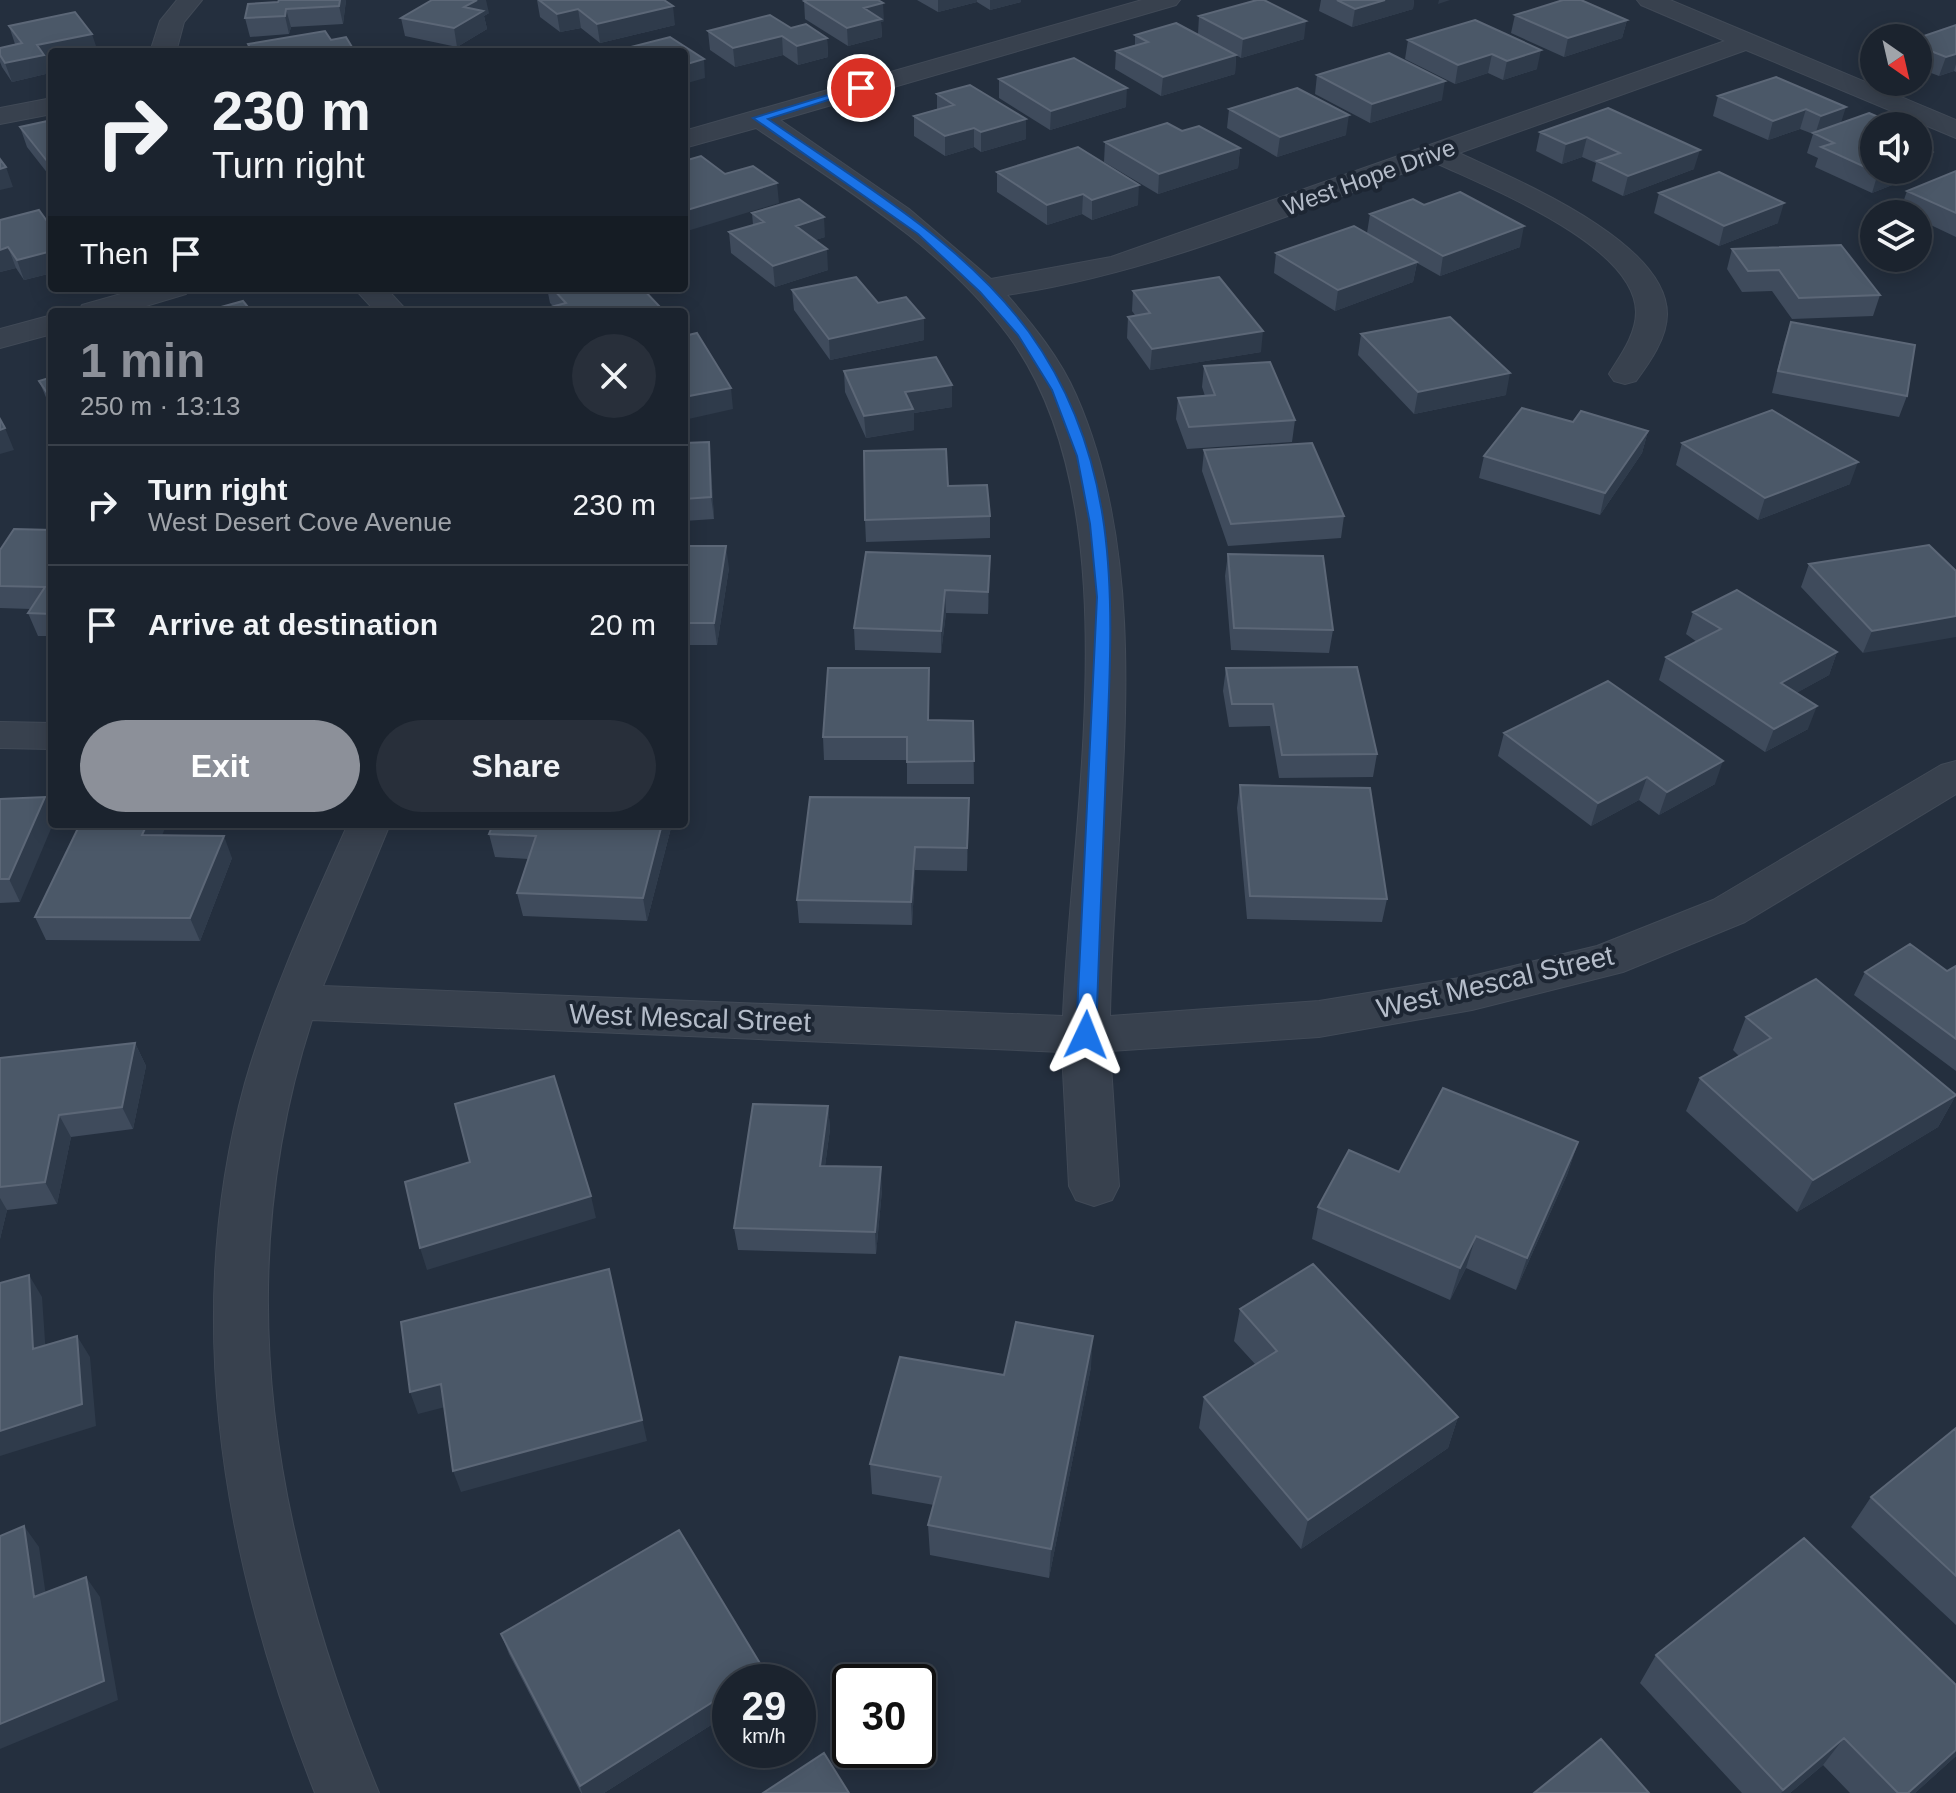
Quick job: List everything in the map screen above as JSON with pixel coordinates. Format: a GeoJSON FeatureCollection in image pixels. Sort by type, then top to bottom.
{"type":"FeatureCollection","features":[{"type":"Feature","properties":{"kind":"street"},"geometry":{"type":"LineString","coordinates":[[164,48],[172,21],[190,0]]}},
{"type":"Feature","properties":{"kind":"street"},"geometry":{"type":"LineString","coordinates":[[688,139],[1168,0]]}},
{"type":"Feature","properties":{"kind":"street"},"geometry":{"type":"LineString","coordinates":[[1649,0],[1956,130]]}},
{"type":"Feature","properties":{"kind":"street","name":"West Hope Drive"},"geometry":{"type":"LineString","coordinates":[[985,289],[1067,277],[1121,264],[1746,42]]}},
{"type":"Feature","properties":{"kind":"street"},"geometry":{"type":"LineString","coordinates":[[0,116],[48,107]]}},
{"type":"Feature","properties":{"kind":"street"},"geometry":{"type":"LineString","coordinates":[[759,118],[922,232],[985,289],[1023,333],[1059,390],[1084,456],[1097,524],[1105,597],[1086,1035],[1094,1186]]}},
{"type":"Feature","properties":{"kind":"street"},"geometry":{"type":"LineString","coordinates":[[1437,153],[1595,236],[1636,275],[1651,308],[1644,341],[1625,374]]}},
{"type":"Feature","properties":{"kind":"street"},"geometry":{"type":"LineString","coordinates":[[107,308],[161,292]]}},
{"type":"Feature","properties":{"kind":"street"},"geometry":{"type":"LineString","coordinates":[[373,292],[389,308]]}},
{"type":"Feature","properties":{"kind":"street"},"geometry":{"type":"LineString","coordinates":[[0,339],[48,325]]}},
{"type":"Feature","properties":{"kind":"street"},"geometry":{"type":"LineString","coordinates":[[0,735],[48,736]]}},
{"type":"Feature","properties":{"kind":"street","name":"West Mescal Street"},"geometry":{"type":"LineString","coordinates":[[294,1002],[1086,1035],[1319,1019],[1472,993],[1607,960],[1729,911],[1956,775]]}},
{"type":"Feature","properties":{"kind":"street"},"geometry":{"type":"LineString","coordinates":[[347,1793],[319,1729],[277,1595],[247,1441],[241,1290],[243,1219],[257,1141],[294,1002],[367,828]]}},
{"type":"Feature","properties":{"kind":"building"},"geometry":{"type":"Polygon","coordinates":[[[279,0],[340,0],[339,6],[286,9],[285,16],[245,18],[248,4],[279,0]]]}},
{"type":"Feature","properties":{"kind":"building"},"geometry":{"type":"Polygon","coordinates":[[[432,0],[477,0],[464,7],[483,11],[454,28],[401,18],[432,0]]]}},
{"type":"Feature","properties":{"kind":"building"},"geometry":{"type":"Polygon","coordinates":[[[539,0],[664,0],[673,6],[597,24],[578,9],[557,14],[539,0]]]}},
{"type":"Feature","properties":{"kind":"building"},"geometry":{"type":"Polygon","coordinates":[[[878,0],[883,3],[864,8],[881,19],[847,28],[804,1],[878,0]]]}},
{"type":"Feature","properties":{"kind":"building"},"geometry":{"type":"Polygon","coordinates":[[[1264,0],[1306,21],[1243,39],[1199,16],[1264,0]]]}},
{"type":"Feature","properties":{"kind":"building"},"geometry":{"type":"Polygon","coordinates":[[[1337,0],[1385,0],[1355,9],[1337,0]]]}},
{"type":"Feature","properties":{"kind":"building"},"geometry":{"type":"Polygon","coordinates":[[[1563,0],[1581,0],[1627,20],[1568,38],[1515,15],[1563,0]]]}},
{"type":"Feature","properties":{"kind":"building"},"geometry":{"type":"Polygon","coordinates":[[[75,12],[92,34],[37,45],[44,55],[5,63],[0,48],[22,43],[9,26],[75,12]]]}},
{"type":"Feature","properties":{"kind":"building"},"geometry":{"type":"Polygon","coordinates":[[[770,15],[791,28],[806,24],[827,38],[797,46],[782,36],[733,48],[708,31],[770,15]]]}},
{"type":"Feature","properties":{"kind":"building"},"geometry":{"type":"Polygon","coordinates":[[[1475,20],[1541,50],[1507,61],[1492,54],[1458,65],[1408,40],[1475,20]]]}},
{"type":"Feature","properties":{"kind":"building"},"geometry":{"type":"Polygon","coordinates":[[[1176,23],[1236,55],[1163,77],[1116,51],[1148,42],[1135,35],[1176,23]]]}},
{"type":"Feature","properties":{"kind":"building"},"geometry":{"type":"Polygon","coordinates":[[[1956,25],[1956,54],[1946,57],[1932,52],[1932,33],[1956,25]]]}},
{"type":"Feature","properties":{"kind":"building"},"geometry":{"type":"Polygon","coordinates":[[[325,31],[331,40],[346,37],[353,48],[250,48],[248,44],[325,31]]]}},
{"type":"Feature","properties":{"kind":"building"},"geometry":{"type":"Polygon","coordinates":[[[670,37],[687,48],[627,48],[670,37]]]}},
{"type":"Feature","properties":{"kind":"building"},"geometry":{"type":"Polygon","coordinates":[[[688,49],[704,59],[688,64],[688,49]]]}},
{"type":"Feature","properties":{"kind":"building"},"geometry":{"type":"Polygon","coordinates":[[[1389,53],[1445,81],[1372,104],[1317,75],[1389,53]]]}},
{"type":"Feature","properties":{"kind":"building"},"geometry":{"type":"Polygon","coordinates":[[[1074,58],[1127,88],[1051,111],[999,79],[1074,58]]]}},
{"type":"Feature","properties":{"kind":"building"},"geometry":{"type":"Polygon","coordinates":[[[1776,77],[1846,107],[1821,116],[1806,109],[1773,121],[1718,96],[1776,77]]]}},
{"type":"Feature","properties":{"kind":"building"},"geometry":{"type":"Polygon","coordinates":[[[970,85],[1026,119],[981,132],[974,128],[945,136],[914,116],[954,105],[937,94],[970,85]]]}},
{"type":"Feature","properties":{"kind":"building"},"geometry":{"type":"Polygon","coordinates":[[[1297,88],[1349,115],[1280,137],[1229,109],[1297,88]]]}},
{"type":"Feature","properties":{"kind":"building"},"geometry":{"type":"Polygon","coordinates":[[[1608,108],[1700,150],[1628,176],[1597,161],[1620,153],[1587,137],[1566,144],[1540,132],[1608,108]]]}},
{"type":"Feature","properties":{"kind":"building"},"geometry":{"type":"Polygon","coordinates":[[[1860,116],[1860,165],[1821,147],[1834,143],[1813,133],[1860,116]]]}},
{"type":"Feature","properties":{"kind":"building"},"geometry":{"type":"Polygon","coordinates":[[[48,121],[48,161],[47,161],[20,127],[48,121]]]}},
{"type":"Feature","properties":{"kind":"building"},"geometry":{"type":"Polygon","coordinates":[[[1167,123],[1182,131],[1199,126],[1240,148],[1159,174],[1105,142],[1167,123]]]}},
{"type":"Feature","properties":{"kind":"building"},"geometry":{"type":"Polygon","coordinates":[[[1078,147],[1139,185],[1092,200],[1083,194],[1047,205],[997,172],[1078,147]]]}},
{"type":"Feature","properties":{"kind":"building"},"geometry":{"type":"Polygon","coordinates":[[[701,156],[725,174],[753,166],[777,183],[688,210],[688,160],[701,156]]]}},
{"type":"Feature","properties":{"kind":"building"},"geometry":{"type":"Polygon","coordinates":[[[1956,171],[1956,213],[1907,191],[1932,184],[1932,181],[1956,171]]]}},
{"type":"Feature","properties":{"kind":"building"},"geometry":{"type":"Polygon","coordinates":[[[1719,172],[1784,203],[1724,226],[1659,193],[1719,172]]]}},
{"type":"Feature","properties":{"kind":"building"},"geometry":{"type":"Polygon","coordinates":[[[1460,192],[1524,226],[1443,256],[1370,214],[1413,199],[1424,205],[1460,192]]]}},
{"type":"Feature","properties":{"kind":"building"},"geometry":{"type":"Polygon","coordinates":[[[799,199],[824,217],[796,226],[827,249],[773,266],[729,232],[764,222],[752,213],[799,199]]]}},
{"type":"Feature","properties":{"kind":"building"},"geometry":{"type":"Polygon","coordinates":[[[39,210],[48,222],[48,252],[17,260],[8,247],[0,250],[0,220],[39,210]]]}},
{"type":"Feature","properties":{"kind":"building"},"geometry":{"type":"Polygon","coordinates":[[[1354,226],[1417,262],[1338,290],[1276,253],[1354,226]]]}},
{"type":"Feature","properties":{"kind":"building"},"geometry":{"type":"Polygon","coordinates":[[[1841,245],[1880,295],[1799,298],[1779,270],[1748,271],[1732,249],[1841,245]]]}},
{"type":"Feature","properties":{"kind":"building"},"geometry":{"type":"Polygon","coordinates":[[[856,277],[878,303],[906,297],[924,318],[829,339],[792,290],[856,277]]]}},
{"type":"Feature","properties":{"kind":"building"},"geometry":{"type":"Polygon","coordinates":[[[1219,277],[1263,331],[1152,349],[1128,317],[1150,313],[1133,291],[1219,277]]]}},
{"type":"Feature","properties":{"kind":"building"},"geometry":{"type":"Polygon","coordinates":[[[556,292],[646,292],[660,307],[547,308],[566,303],[556,292]]]}},
{"type":"Feature","properties":{"kind":"building"},"geometry":{"type":"Polygon","coordinates":[[[243,301],[249,308],[218,308],[243,301]]]}},
{"type":"Feature","properties":{"kind":"building"},"geometry":{"type":"Polygon","coordinates":[[[1450,317],[1510,373],[1418,392],[1361,334],[1450,317]]]}},
{"type":"Feature","properties":{"kind":"building"},"geometry":{"type":"Polygon","coordinates":[[[1791,322],[1915,345],[1907,396],[1778,371],[1791,322]]]}},
{"type":"Feature","properties":{"kind":"building"},"geometry":{"type":"Polygon","coordinates":[[[697,333],[731,388],[688,396],[688,335],[697,333]]]}},
{"type":"Feature","properties":{"kind":"building"},"geometry":{"type":"Polygon","coordinates":[[[936,357],[952,385],[905,392],[913,409],[864,416],[844,371],[936,357]]]}},
{"type":"Feature","properties":{"kind":"building"},"geometry":{"type":"Polygon","coordinates":[[[1270,362],[1295,420],[1189,427],[1178,398],[1215,395],[1204,366],[1270,362]]]}},
{"type":"Feature","properties":{"kind":"building"},"geometry":{"type":"Polygon","coordinates":[[[48,378],[48,394],[39,381],[48,378]]]}},
{"type":"Feature","properties":{"kind":"building"},"geometry":{"type":"Polygon","coordinates":[[[1522,408],[1573,422],[1581,411],[1648,431],[1605,493],[1484,456],[1522,408]]]}},
{"type":"Feature","properties":{"kind":"building"},"geometry":{"type":"Polygon","coordinates":[[[1772,410],[1858,462],[1765,498],[1682,443],[1772,410]]]}},
{"type":"Feature","properties":{"kind":"building"},"geometry":{"type":"Polygon","coordinates":[[[709,442],[711,497],[688,499],[688,443],[709,442]]]}},
{"type":"Feature","properties":{"kind":"building"},"geometry":{"type":"Polygon","coordinates":[[[1312,443],[1344,516],[1231,524],[1204,450],[1312,443]]]}},
{"type":"Feature","properties":{"kind":"building"},"geometry":{"type":"Polygon","coordinates":[[[946,449],[948,486],[987,485],[990,516],[865,520],[864,451],[946,449]]]}},
{"type":"Feature","properties":{"kind":"building"},"geometry":{"type":"Polygon","coordinates":[[[14,529],[48,530],[48,614],[28,613],[45,587],[0,586],[0,550],[14,529]]]}},
{"type":"Feature","properties":{"kind":"building"},"geometry":{"type":"Polygon","coordinates":[[[1929,545],[1956,571],[1956,616],[1872,631],[1809,564],[1929,545]]]}},
{"type":"Feature","properties":{"kind":"building"},"geometry":{"type":"Polygon","coordinates":[[[688,546],[726,546],[714,623],[688,623],[688,546]]]}},
{"type":"Feature","properties":{"kind":"building"},"geometry":{"type":"Polygon","coordinates":[[[866,552],[990,556],[988,592],[945,590],[941,631],[854,628],[866,552]]]}},
{"type":"Feature","properties":{"kind":"building"},"geometry":{"type":"Polygon","coordinates":[[[1228,554],[1323,556],[1333,630],[1234,628],[1228,554]]]}},
{"type":"Feature","properties":{"kind":"building"},"geometry":{"type":"Polygon","coordinates":[[[1737,590],[1837,652],[1781,683],[1817,706],[1774,729],[1666,657],[1721,629],[1693,612],[1737,590]]]}},
{"type":"Feature","properties":{"kind":"building"},"geometry":{"type":"Polygon","coordinates":[[[1357,667],[1377,754],[1282,755],[1273,704],[1232,704],[1226,668],[1357,667]]]}},
{"type":"Feature","properties":{"kind":"building"},"geometry":{"type":"Polygon","coordinates":[[[828,668],[929,668],[928,720],[973,721],[974,761],[907,762],[907,737],[823,737],[828,668]]]}},
{"type":"Feature","properties":{"kind":"building"},"geometry":{"type":"Polygon","coordinates":[[[1608,681],[1723,761],[1667,792],[1647,777],[1598,803],[1504,733],[1608,681]]]}},
{"type":"Feature","properties":{"kind":"building"},"geometry":{"type":"Polygon","coordinates":[[[1240,785],[1370,788],[1387,899],[1250,896],[1240,785]]]}},
{"type":"Feature","properties":{"kind":"building"},"geometry":{"type":"Polygon","coordinates":[[[45,797],[9,879],[0,879],[0,799],[45,797]]]}},
{"type":"Feature","properties":{"kind":"building"},"geometry":{"type":"Polygon","coordinates":[[[810,797],[969,798],[967,848],[915,847],[911,902],[797,900],[810,797]]]}},
{"type":"Feature","properties":{"kind":"building"},"geometry":{"type":"Polygon","coordinates":[[[78,828],[145,828],[142,835],[224,836],[190,918],[35,917],[78,828]]]}},
{"type":"Feature","properties":{"kind":"building"},"geometry":{"type":"Polygon","coordinates":[[[491,828],[661,828],[643,898],[517,893],[536,836],[489,834],[491,828]]]}},
{"type":"Feature","properties":{"kind":"building"},"geometry":{"type":"Polygon","coordinates":[[[1910,944],[1947,971],[1956,966],[1956,1039],[1865,972],[1910,944]]]}},
{"type":"Feature","properties":{"kind":"building"},"geometry":{"type":"Polygon","coordinates":[[[1816,979],[1956,1095],[1813,1180],[1700,1078],[1771,1038],[1746,1017],[1816,979]]]}},
{"type":"Feature","properties":{"kind":"building"},"geometry":{"type":"Polygon","coordinates":[[[135,1043],[122,1107],[59,1115],[45,1182],[0,1187],[0,1058],[135,1043]]]}},
{"type":"Feature","properties":{"kind":"building"},"geometry":{"type":"Polygon","coordinates":[[[554,1076],[591,1196],[420,1248],[405,1182],[470,1162],[455,1104],[554,1076]]]}},
{"type":"Feature","properties":{"kind":"building"},"geometry":{"type":"Polygon","coordinates":[[[1443,1088],[1578,1142],[1527,1258],[1476,1236],[1460,1268],[1318,1207],[1349,1150],[1399,1172],[1443,1088]]]}},
{"type":"Feature","properties":{"kind":"building"},"geometry":{"type":"Polygon","coordinates":[[[753,1104],[828,1106],[820,1166],[881,1167],[875,1232],[734,1228],[753,1104]]]}},
{"type":"Feature","properties":{"kind":"building"},"geometry":{"type":"Polygon","coordinates":[[[1313,1264],[1458,1417],[1308,1520],[1204,1397],[1277,1351],[1240,1309],[1313,1264]]]}},
{"type":"Feature","properties":{"kind":"building"},"geometry":{"type":"Polygon","coordinates":[[[609,1269],[642,1420],[453,1471],[441,1384],[410,1392],[401,1322],[609,1269]]]}},
{"type":"Feature","properties":{"kind":"building"},"geometry":{"type":"Polygon","coordinates":[[[29,1275],[33,1349],[77,1336],[82,1404],[0,1431],[0,1283],[29,1275]]]}},
{"type":"Feature","properties":{"kind":"building"},"geometry":{"type":"Polygon","coordinates":[[[1016,1322],[1093,1336],[1051,1549],[928,1525],[941,1477],[870,1464],[900,1357],[1004,1375],[1016,1322]]]}},
{"type":"Feature","properties":{"kind":"building"},"geometry":{"type":"Polygon","coordinates":[[[1956,1428],[1956,1576],[1871,1497],[1956,1428]]]}},
{"type":"Feature","properties":{"kind":"building"},"geometry":{"type":"Polygon","coordinates":[[[24,1526],[34,1597],[86,1577],[104,1681],[0,1724],[0,1536],[24,1526]]]}},
{"type":"Feature","properties":{"kind":"building"},"geometry":{"type":"Polygon","coordinates":[[[679,1530],[760,1664],[712,1664],[712,1702],[580,1786],[501,1634],[679,1530]]]}},
{"type":"Feature","properties":{"kind":"building"},"geometry":{"type":"Polygon","coordinates":[[[1804,1538],[1956,1685],[1956,1750],[1908,1793],[1898,1793],[1844,1738],[1783,1790],[1656,1655],[1804,1538]]]}},
{"type":"Feature","properties":{"kind":"building"},"geometry":{"type":"Polygon","coordinates":[[[1601,1739],[1649,1793],[1534,1793],[1601,1739]]]}},
{"type":"Feature","properties":{"kind":"building"},"geometry":{"type":"Polygon","coordinates":[[[824,1753],[849,1793],[763,1793],[801,1768],[816,1768],[816,1758],[824,1753]]]}},
{"type":"Feature","properties":{"kind":"route"},"geometry":{"type":"LineString","coordinates":[[861,88],[759,118],[922,232],[954,257],[985,289],[1023,333],[1059,390],[1084,456],[1097,524],[1105,597],[1086,1035]]}}]}
